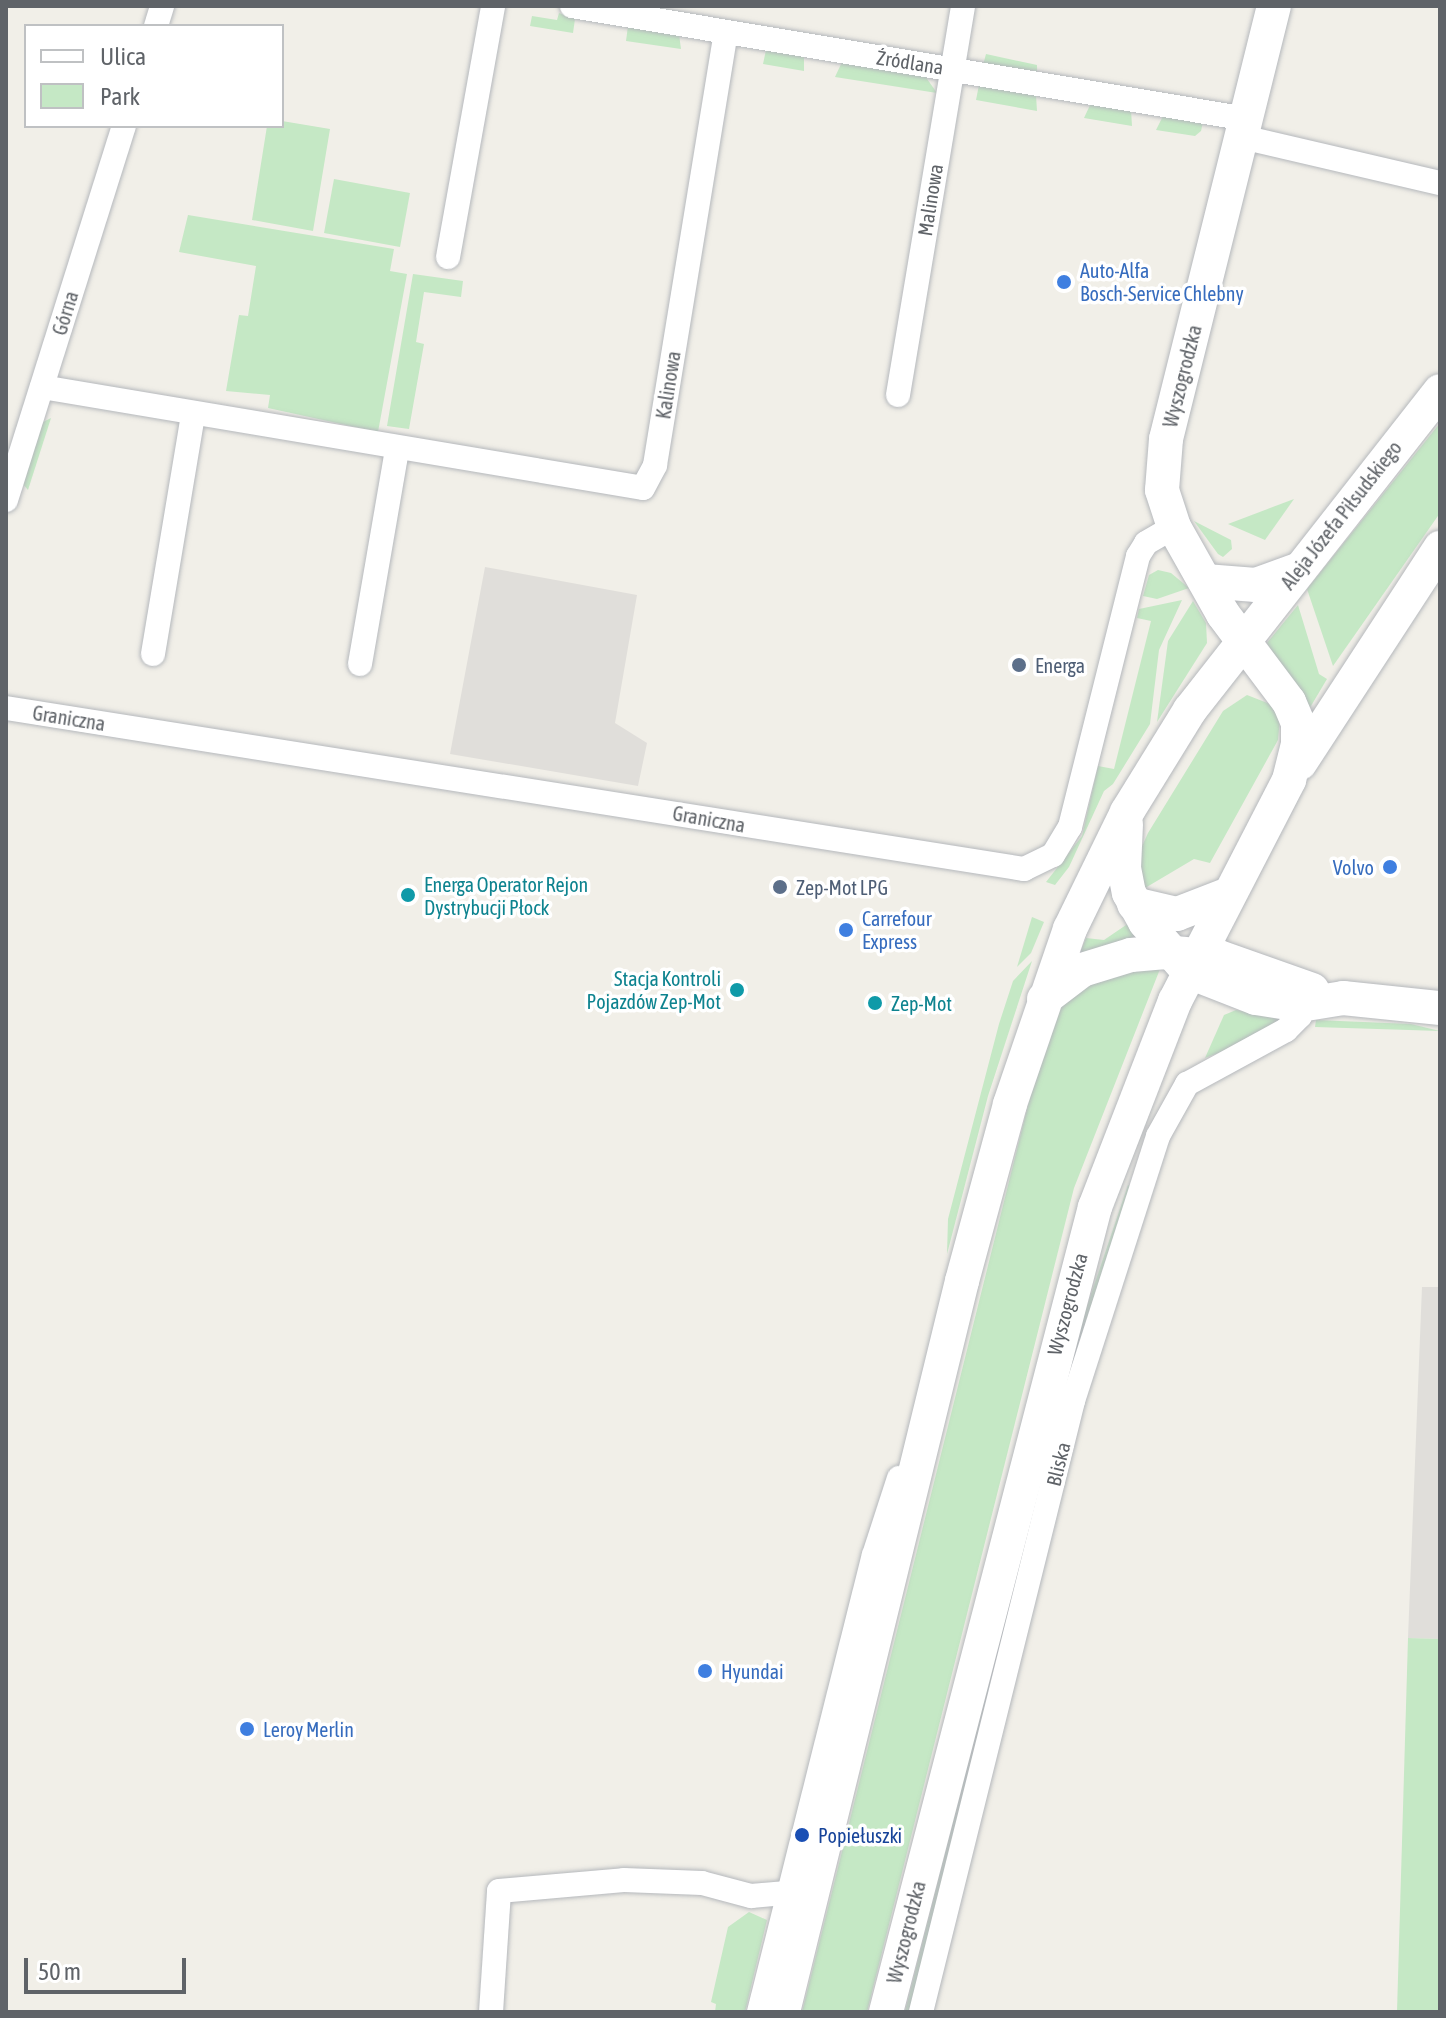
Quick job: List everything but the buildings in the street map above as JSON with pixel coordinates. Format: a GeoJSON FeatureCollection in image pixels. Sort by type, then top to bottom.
{"type":"FeatureCollection","features":[{"type":"Feature","properties":{"kind":"main road","name":"Wyszogrodzka"},"geometry":{"type":"LineString","coordinates":[[886,2012],[1080,1254],[1185,959],[1229,894],[1289,780],[1299,733],[1294,711],[1241,640],[1174,527],[1162,490],[1162,462],[1274,6]]}},
{"type":"Feature","properties":{"kind":"main road","name":"Aleja Józefa Piłsudskiego"},"geometry":{"type":"LineString","coordinates":[[1241,640],[1440,391]]}},
{"type":"Feature","properties":{"kind":"main road"},"geometry":{"type":"LineString","coordinates":[[1289,780],[1381,632],[1440,548]]}},
{"type":"Feature","properties":{"kind":"main road"},"geometry":{"type":"LineString","coordinates":[[1205,581],[1256,585],[1298,569]]}},
{"type":"Feature","properties":{"kind":"main road"},"geometry":{"type":"LineString","coordinates":[[783,2012],[962,1281],[1042,1000],[1080,906],[1127,812],[1241,640]]}},
{"type":"Feature","properties":{"kind":"main road"},"geometry":{"type":"LineString","coordinates":[[1127,812],[1124,868],[1134,904],[1185,959]]}},
{"type":"Feature","properties":{"kind":"main road"},"geometry":{"type":"LineString","coordinates":[[1134,904],[1177,914],[1229,894]]}},
{"type":"Feature","properties":{"kind":"main road"},"geometry":{"type":"LineString","coordinates":[[1042,1000],[1082,970],[1131,955],[1185,959],[1306,996],[1440,1008]]}},
{"type":"Feature","properties":{"kind":"street"},"geometry":{"type":"LineString","coordinates":[[448,257],[493,6]]}},
{"type":"Feature","properties":{"kind":"street","name":"Źródlana"},"geometry":{"type":"LineString","coordinates":[[572,6],[658,13],[726,33],[952,69],[1244,128],[1440,183]]}},
{"type":"Feature","properties":{"kind":"street","name":"Malinowa"},"geometry":{"type":"LineString","coordinates":[[898,395],[963,6]]}},
{"type":"Feature","properties":{"kind":"street","name":"Kalinowa"},"geometry":{"type":"LineString","coordinates":[[42,387],[627,487],[648,485],[726,33]]}},
{"type":"Feature","properties":{"kind":"street","name":"Górna"},"geometry":{"type":"LineString","coordinates":[[6,500],[123,128]]}},
{"type":"Feature","properties":{"kind":"street"},"geometry":{"type":"LineString","coordinates":[[153,654],[193,415]]}},
{"type":"Feature","properties":{"kind":"street"},"geometry":{"type":"LineString","coordinates":[[360,664],[397,449]]}},
{"type":"Feature","properties":{"kind":"street","name":"Graniczna"},"geometry":{"type":"LineString","coordinates":[[6,708],[1024,869],[1053,855],[1070,827],[1138,556],[1146,543],[1174,527]]}},
{"type":"Feature","properties":{"kind":"street","name":"Bliska"},"geometry":{"type":"LineString","coordinates":[[921,2012],[1073,1401],[1158,1136],[1187,1084],[1286,1030],[1306,996]]}},
{"type":"Feature","properties":{"kind":"street"},"geometry":{"type":"LineString","coordinates":[[759,2012],[874,1555],[962,1281]]}},
{"type":"Feature","properties":{"kind":"street"},"geometry":{"type":"LineString","coordinates":[[491,2012],[499,1891],[564,1882],[672,1880],[751,1896],[787,1893]]}},
{"type":"Feature","properties":{"kind":"shaded area"},"geometry":{"type":"Polygon","coordinates":[[[485,567],[637,595],[615,723],[647,743],[638,786],[450,754],[485,567]]]}},
{"type":"Feature","properties":{"kind":"shaded area"},"geometry":{"type":"Polygon","coordinates":[[[1422,1287],[1440,1287],[1440,1639],[1408,1638],[1422,1287]]]}},
{"type":"Feature","properties":{"kind":"green space"},"geometry":{"type":"Polygon","coordinates":[[[559,13],[575,19],[573,33],[530,26],[532,16],[557,20],[559,13]]]}},
{"type":"Feature","properties":{"kind":"green space"},"geometry":{"type":"Polygon","coordinates":[[[628,26],[679,34],[681,49],[626,41],[628,26]]]}},
{"type":"Feature","properties":{"kind":"green space"},"geometry":{"type":"Polygon","coordinates":[[[766,50],[804,56],[804,71],[763,64],[766,50]]]}},
{"type":"Feature","properties":{"kind":"green space"},"geometry":{"type":"Polygon","coordinates":[[[986,54],[1037,65],[1037,71],[983,65],[986,54]]]}},
{"type":"Feature","properties":{"kind":"green space"},"geometry":{"type":"Polygon","coordinates":[[[842,62],[925,76],[937,93],[835,77],[842,62]]]}},
{"type":"Feature","properties":{"kind":"green space"},"geometry":{"type":"Polygon","coordinates":[[[979,85],[1036,95],[1037,111],[976,100],[979,85]]]}},
{"type":"Feature","properties":{"kind":"green space"},"geometry":{"type":"Polygon","coordinates":[[[1091,103],[1131,110],[1132,126],[1084,118],[1091,103]]]}},
{"type":"Feature","properties":{"kind":"green space"},"geometry":{"type":"Polygon","coordinates":[[[1163,116],[1203,122],[1201,131],[1195,136],[1156,130],[1163,116]]]}},
{"type":"Feature","properties":{"kind":"green space"},"geometry":{"type":"Polygon","coordinates":[[[284,121],[330,129],[313,231],[252,220],[267,128],[284,128],[284,121]]]}},
{"type":"Feature","properties":{"kind":"green space"},"geometry":{"type":"Polygon","coordinates":[[[334,179],[410,193],[400,247],[324,233],[334,179]]]}},
{"type":"Feature","properties":{"kind":"green space"},"geometry":{"type":"Polygon","coordinates":[[[188,215],[394,249],[390,271],[407,274],[378,432],[268,408],[270,395],[226,391],[239,315],[248,316],[256,266],[179,252],[188,215]]]}},
{"type":"Feature","properties":{"kind":"green space"},"geometry":{"type":"Polygon","coordinates":[[[413,274],[463,281],[461,297],[424,292],[416,342],[424,344],[409,429],[387,426],[413,274]]]}},
{"type":"Feature","properties":{"kind":"green space"},"geometry":{"type":"Polygon","coordinates":[[[51,418],[28,490],[22,483],[43,422],[51,418]]]}},
{"type":"Feature","properties":{"kind":"green space"},"geometry":{"type":"Polygon","coordinates":[[[1440,423],[1440,513],[1333,666],[1307,589],[1440,423]]]}},
{"type":"Feature","properties":{"kind":"green space"},"geometry":{"type":"Polygon","coordinates":[[[1294,499],[1265,540],[1228,524],[1294,499]]]}},
{"type":"Feature","properties":{"kind":"green space"},"geometry":{"type":"Polygon","coordinates":[[[1194,521],[1231,540],[1232,549],[1223,557],[1218,554],[1194,521]]]}},
{"type":"Feature","properties":{"kind":"green space"},"geometry":{"type":"Polygon","coordinates":[[[1158,570],[1171,573],[1189,588],[1157,599],[1143,596],[1149,575],[1158,570]]]}},
{"type":"Feature","properties":{"kind":"green space"},"geometry":{"type":"Polygon","coordinates":[[[1182,600],[1159,650],[1150,724],[1113,784],[1104,791],[1069,867],[1055,885],[1046,882],[1082,836],[1098,766],[1114,769],[1151,621],[1137,618],[1139,609],[1182,600]]]}},
{"type":"Feature","properties":{"kind":"green space"},"geometry":{"type":"Polygon","coordinates":[[[1193,601],[1206,623],[1207,643],[1157,722],[1168,641],[1193,601]]]}},
{"type":"Feature","properties":{"kind":"green space"},"geometry":{"type":"Polygon","coordinates":[[[1298,605],[1319,674],[1327,679],[1308,711],[1267,643],[1298,605]]]}},
{"type":"Feature","properties":{"kind":"green space"},"geometry":{"type":"Polygon","coordinates":[[[1247,695],[1270,704],[1280,719],[1278,740],[1210,863],[1194,859],[1140,891],[1135,862],[1148,833],[1223,711],[1247,695]]]}},
{"type":"Feature","properties":{"kind":"green space"},"geometry":{"type":"Polygon","coordinates":[[[1032,917],[1044,922],[1031,953],[1017,967],[1032,917]]]}},
{"type":"Feature","properties":{"kind":"green space"},"geometry":{"type":"Polygon","coordinates":[[[1129,923],[1139,936],[1080,953],[1086,938],[1104,940],[1129,923]]]}},
{"type":"Feature","properties":{"kind":"green space"},"geometry":{"type":"Polygon","coordinates":[[[1032,961],[988,1096],[947,1254],[948,1219],[999,1024],[1013,981],[1032,961]]]}},
{"type":"Feature","properties":{"kind":"green space"},"geometry":{"type":"Polygon","coordinates":[[[1138,969],[1160,969],[1074,1188],[867,2012],[802,2012],[1030,1097],[1061,1004],[1079,988],[1138,969]]]}},
{"type":"Feature","properties":{"kind":"green space"},"geometry":{"type":"Polygon","coordinates":[[[1236,1010],[1286,1017],[1252,1040],[1205,1058],[1224,1015],[1236,1010]]]}},
{"type":"Feature","properties":{"kind":"green space"},"geometry":{"type":"Polygon","coordinates":[[[1316,1020],[1411,1024],[1440,1031],[1315,1027],[1316,1020]]]}},
{"type":"Feature","properties":{"kind":"green space"},"geometry":{"type":"Polygon","coordinates":[[[1128,1185],[1133,1187],[911,2012],[905,2012],[1075,1342],[1128,1185]]]}},
{"type":"Feature","properties":{"kind":"green space"},"geometry":{"type":"Polygon","coordinates":[[[1408,1638],[1440,1639],[1440,2012],[1397,2012],[1408,1638]]]}},
{"type":"Feature","properties":{"kind":"green space"},"geometry":{"type":"Polygon","coordinates":[[[749,1912],[767,1920],[745,2012],[715,2012],[716,2004],[711,2002],[728,1927],[749,1912]]]}},
{"type":"Feature","properties":{"kind":"place","name":"Auto-Alfa Bosch-Service Chlebny"},"geometry":{"type":"Point","coordinates":[1064,282]}},
{"type":"Feature","properties":{"kind":"place","name":"Energa"},"geometry":{"type":"Point","coordinates":[1019,665]}},
{"type":"Feature","properties":{"kind":"place","name":"Volvo"},"geometry":{"type":"Point","coordinates":[1390,867]}},
{"type":"Feature","properties":{"kind":"place","name":"Zep-Mot LPG"},"geometry":{"type":"Point","coordinates":[780,887]}},
{"type":"Feature","properties":{"kind":"place","name":"Energa Operator Rejon Dystrybucji Płock"},"geometry":{"type":"Point","coordinates":[408,895]}},
{"type":"Feature","properties":{"kind":"place","name":"Carrefour Express"},"geometry":{"type":"Point","coordinates":[846,930]}},
{"type":"Feature","properties":{"kind":"place","name":"Stacja Kontroli Pojazdów Zep-Mot"},"geometry":{"type":"Point","coordinates":[737,990]}},
{"type":"Feature","properties":{"kind":"place","name":"Zep-Mot"},"geometry":{"type":"Point","coordinates":[875,1003]}},
{"type":"Feature","properties":{"kind":"place","name":"Hyundai"},"geometry":{"type":"Point","coordinates":[705,1671]}},
{"type":"Feature","properties":{"kind":"place","name":"Leroy Merlin"},"geometry":{"type":"Point","coordinates":[247,1729]}},
{"type":"Feature","properties":{"kind":"place","name":"Popiełuszki"},"geometry":{"type":"Point","coordinates":[802,1835]}}]}
